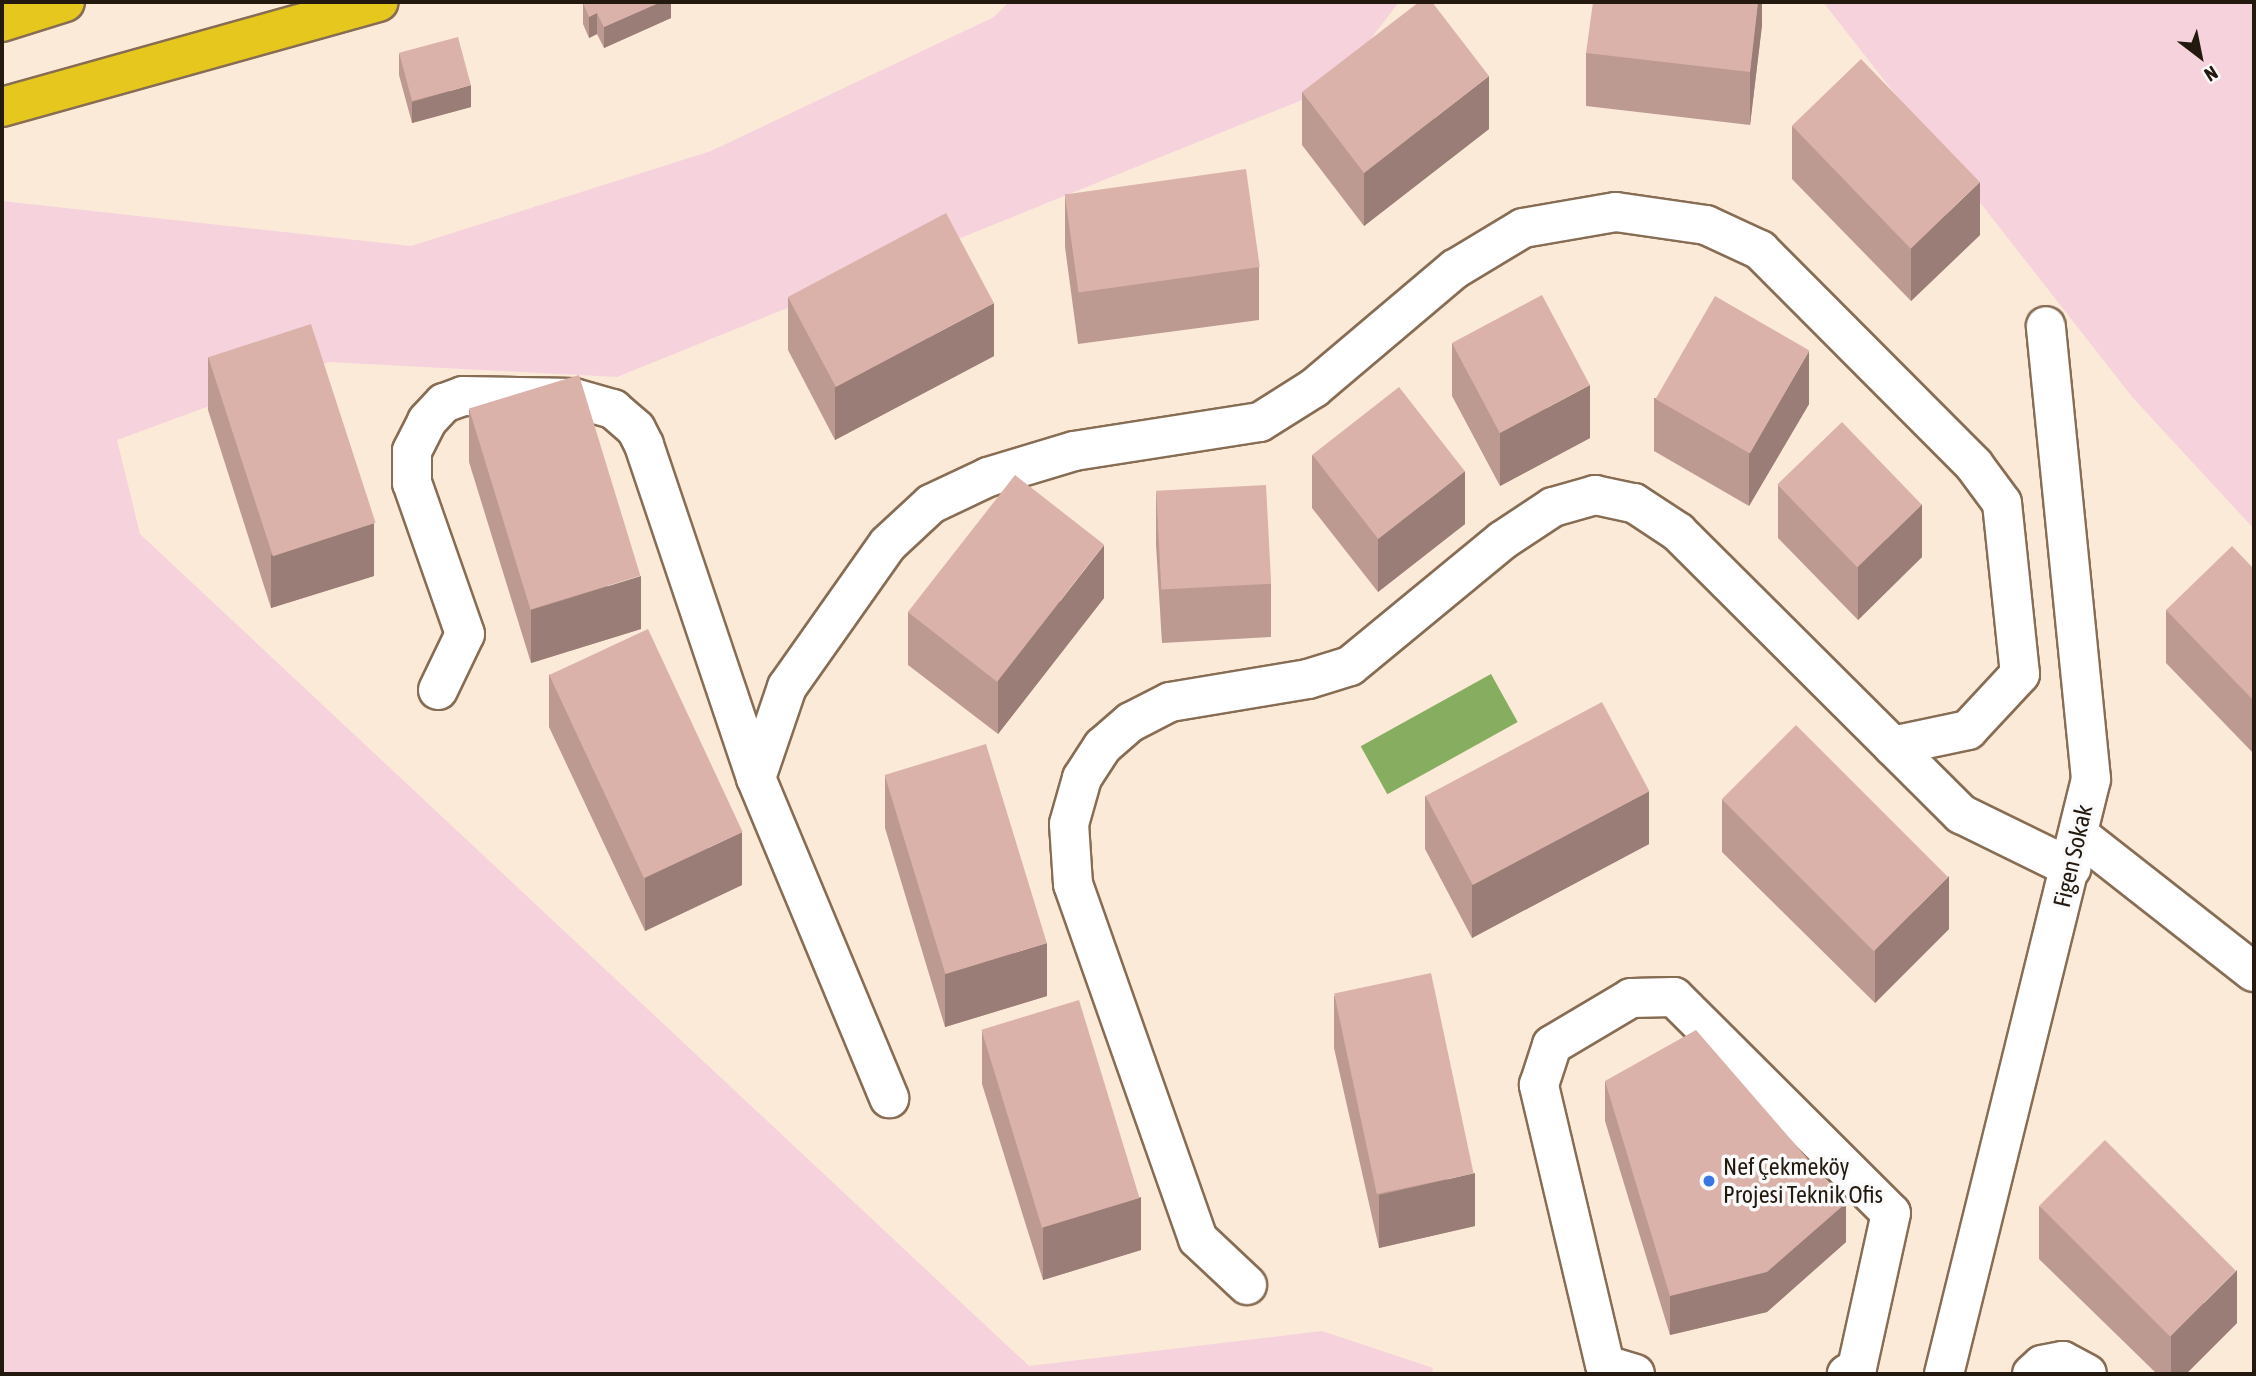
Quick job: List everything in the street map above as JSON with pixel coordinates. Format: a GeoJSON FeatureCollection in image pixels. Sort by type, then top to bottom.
{"type":"FeatureCollection","features":[{"type":"Feature","properties":{"kind":"highway"},"geometry":{"type":"LineString","coordinates":[[2,22],[65,2]]}},
{"type":"Feature","properties":{"kind":"highway"},"geometry":{"type":"LineString","coordinates":[[104,75],[283,2]]}},
{"type":"Feature","properties":{"kind":"highway"},"geometry":{"type":"LineString","coordinates":[[2,107],[104,75],[379,2]]}},
{"type":"Feature","properties":{"kind":"street"},"geometry":{"type":"LineString","coordinates":[[757,778],[787,687],[888,544],[931,504],[988,477],[1074,451],[1260,422],[1314,388],[1455,269],[1524,229],[1616,212],[1706,225],[1760,250],[1974,465],[2003,503],[2020,674],[1968,730],[1894,746]]}},
{"type":"Feature","properties":{"kind":"street","name":"Figen Sokak"},"geometry":{"type":"LineString","coordinates":[[1944,1374],[2091,779],[2046,326]]}},
{"type":"Feature","properties":{"kind":"street"},"geometry":{"type":"LineString","coordinates":[[438,690],[465,634],[412,484],[412,451],[427,421],[444,403],[463,396],[574,398],[613,409],[636,429],[644,444],[757,778],[889,1098]]}},
{"type":"Feature","properties":{"kind":"street"},"geometry":{"type":"LineString","coordinates":[[1247,1285],[1198,1239],[1073,884],[1069,824],[1082,778],[1103,746],[1131,722],[1170,702],[1308,679],[1350,666],[1503,540],[1553,507],[1595,495],[1634,503],[1678,532],[1961,814],[2075,851],[2254,972]]}},
{"type":"Feature","properties":{"kind":"street"},"geometry":{"type":"LineString","coordinates":[[1636,1374],[1605,1365],[1539,1085],[1552,1045],[1631,998],[1674,997],[1891,1213],[1862,1372]]}},
{"type":"Feature","properties":{"kind":"street"},"geometry":{"type":"LineString","coordinates":[[2032,1374],[2042,1364],[2063,1361],[2087,1374]]}},
{"type":"Feature","properties":{"kind":"shaded area"},"geometry":{"type":"Polygon","coordinates":[[[1009,2],[1399,2],[1334,87],[617,377],[329,362],[117,440],[140,534],[1029,1366],[1322,1331],[1433,1368],[1432,1374],[2,1374],[2,201],[411,246],[711,151],[994,17],[1009,2]]]}},
{"type":"Feature","properties":{"kind":"shaded area"},"geometry":{"type":"Polygon","coordinates":[[[1823,2],[2254,2],[2254,529],[2133,398],[1823,2]]]}},
{"type":"Feature","properties":{"kind":"shaded area"},"geometry":{"type":"Polygon","coordinates":[[[1491,674],[1518,722],[1387,794],[1361,746],[1491,674]]]}},
{"type":"Feature","properties":{"kind":"building"},"geometry":{"type":"Polygon","coordinates":[[[661,2],[604,27],[597,13],[589,17],[583,3],[661,2]]]}},
{"type":"Feature","properties":{"kind":"building"},"geometry":{"type":"Polygon","coordinates":[[[1419,2],[1432,2],[1489,76],[1364,173],[1302,92],[1419,2]]]}},
{"type":"Feature","properties":{"kind":"building"},"geometry":{"type":"Polygon","coordinates":[[[1593,2],[1758,2],[1750,72],[1586,53],[1593,2]]]}},
{"type":"Feature","properties":{"kind":"building"},"geometry":{"type":"Polygon","coordinates":[[[458,37],[471,85],[412,101],[399,53],[458,37]]]}},
{"type":"Feature","properties":{"kind":"building"},"geometry":{"type":"Polygon","coordinates":[[[1861,59],[1980,182],[1911,249],[1792,126],[1861,59]]]}},
{"type":"Feature","properties":{"kind":"building"},"geometry":{"type":"Polygon","coordinates":[[[1246,169],[1260,267],[1079,293],[1065,194],[1246,169]]]}},
{"type":"Feature","properties":{"kind":"building"},"geometry":{"type":"Polygon","coordinates":[[[946,213],[994,303],[836,387],[788,297],[946,213]]]}},
{"type":"Feature","properties":{"kind":"building"},"geometry":{"type":"Polygon","coordinates":[[[1542,295],[1590,385],[1500,433],[1452,343],[1542,295]]]}},
{"type":"Feature","properties":{"kind":"building"},"geometry":{"type":"Polygon","coordinates":[[[1715,296],[1809,350],[1750,454],[1656,399],[1715,296]]]}},
{"type":"Feature","properties":{"kind":"building"},"geometry":{"type":"Polygon","coordinates":[[[311,324],[376,523],[273,556],[208,357],[311,324]]]}},
{"type":"Feature","properties":{"kind":"building"},"geometry":{"type":"Polygon","coordinates":[[[579,375],[640,576],[530,609],[469,409],[579,375]]]}},
{"type":"Feature","properties":{"kind":"building"},"geometry":{"type":"Polygon","coordinates":[[[1399,387],[1465,471],[1378,539],[1312,455],[1399,387]]]}},
{"type":"Feature","properties":{"kind":"building"},"geometry":{"type":"Polygon","coordinates":[[[1842,422],[1922,505],[1857,567],[1777,485],[1842,422]]]}},
{"type":"Feature","properties":{"kind":"building"},"geometry":{"type":"Polygon","coordinates":[[[1015,475],[1104,545],[997,682],[908,612],[1015,475]]]}},
{"type":"Feature","properties":{"kind":"building"},"geometry":{"type":"Polygon","coordinates":[[[1266,485],[1271,584],[1161,590],[1156,491],[1266,485]]]}},
{"type":"Feature","properties":{"kind":"building"},"geometry":{"type":"Polygon","coordinates":[[[2232,546],[2254,569],[2254,701],[2166,610],[2232,546]]]}},
{"type":"Feature","properties":{"kind":"building"},"geometry":{"type":"Polygon","coordinates":[[[648,629],[743,832],[644,878],[549,675],[648,629]]]}},
{"type":"Feature","properties":{"kind":"building"},"geometry":{"type":"Polygon","coordinates":[[[1602,702],[1649,791],[1473,885],[1425,796],[1602,702]]]}},
{"type":"Feature","properties":{"kind":"building"},"geometry":{"type":"Polygon","coordinates":[[[1796,725],[1948,877],[1874,951],[1722,799],[1796,725]]]}},
{"type":"Feature","properties":{"kind":"building"},"geometry":{"type":"Polygon","coordinates":[[[986,744],[1047,943],[945,974],[885,775],[986,744]]]}},
{"type":"Feature","properties":{"kind":"building"},"geometry":{"type":"Polygon","coordinates":[[[1431,973],[1474,1174],[1377,1194],[1334,994],[1431,973]]]}},
{"type":"Feature","properties":{"kind":"building"},"geometry":{"type":"Polygon","coordinates":[[[1079,1000],[1140,1198],[1042,1228],[981,1030],[1079,1000]]]}},
{"type":"Feature","properties":{"kind":"building","name":"Nef Çekmeköy Projesi Teknik Ofis"},"geometry":{"type":"Polygon","coordinates":[[[1696,1030],[1846,1203],[1767,1272],[1670,1296],[1605,1081],[1696,1030]]]}},
{"type":"Feature","properties":{"kind":"building"},"geometry":{"type":"Polygon","coordinates":[[[2105,1140],[2236,1271],[2170,1337],[2039,1206],[2105,1140]]]}},
{"type":"Feature","properties":{"kind":"place","name":"Nef Çekmeköy Projesi Teknik Ofis"},"geometry":{"type":"Point","coordinates":[1709,1181]}}]}
